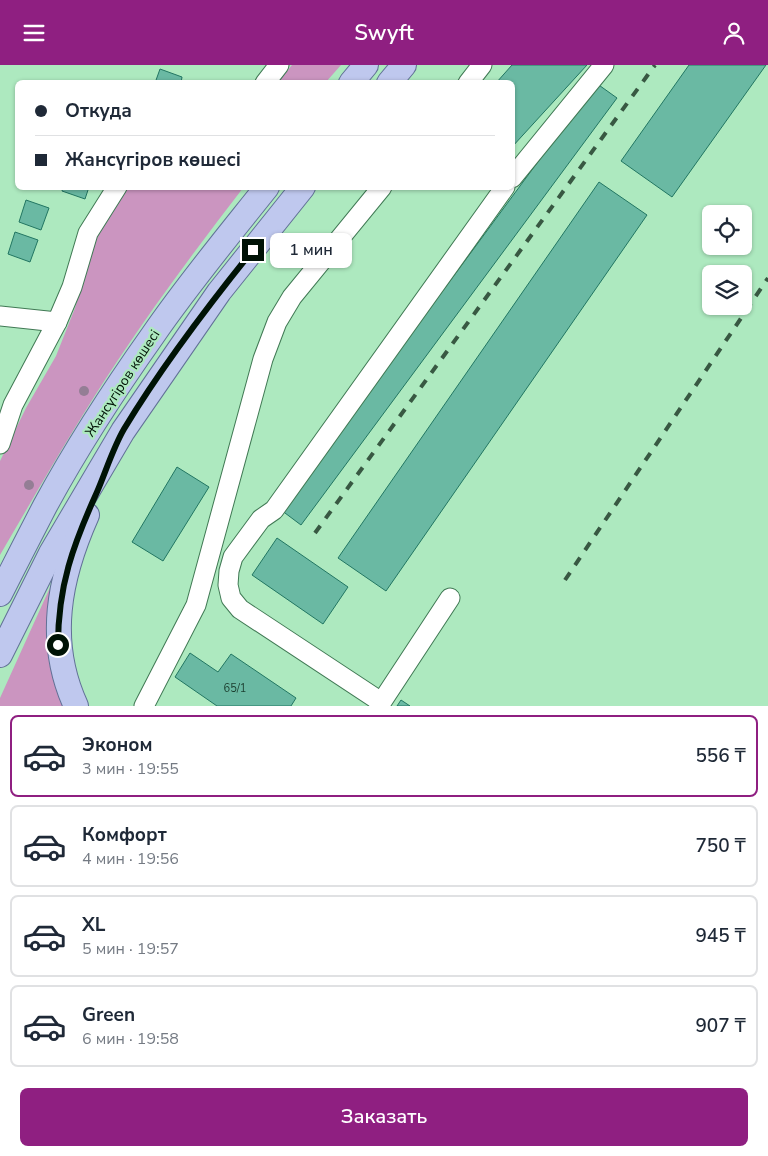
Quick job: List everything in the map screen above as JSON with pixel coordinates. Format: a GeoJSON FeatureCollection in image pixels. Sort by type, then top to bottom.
{"type":"FeatureCollection","features":[{"type":"Feature","properties":{"kind":"main road"},"geometry":{"type":"LineString","coordinates":[[354,80],[366,65]]}},
{"type":"Feature","properties":{"kind":"main road"},"geometry":{"type":"LineString","coordinates":[[392,80],[404,65]]}},
{"type":"Feature","properties":{"kind":"main road","name":"Жансүгіров көшесі"},"geometry":{"type":"LineString","coordinates":[[0,593],[46,505],[79,448],[152,335],[192,280],[265,190]]}},
{"type":"Feature","properties":{"kind":"main road","name":"Жансүгіров көшесі"},"geometry":{"type":"LineString","coordinates":[[0,655],[51,553],[123,431],[180,345],[219,292],[302,190]]}},
{"type":"Feature","properties":{"kind":"main road"},"geometry":{"type":"LineString","coordinates":[[76,706],[61,663],[58,645],[63,586],[79,533],[123,431]]}},
{"type":"Feature","properties":{"kind":"main road"},"geometry":{"type":"LineString","coordinates":[[0,573],[46,505]]}},
{"type":"Feature","properties":{"kind":"street"},"geometry":{"type":"LineString","coordinates":[[267,80],[279,65]]}},
{"type":"Feature","properties":{"kind":"street"},"geometry":{"type":"LineString","coordinates":[[470,80],[482,65]]}},
{"type":"Feature","properties":{"kind":"street"},"geometry":{"type":"LineString","coordinates":[[515,174],[604,65]]}},
{"type":"Feature","properties":{"kind":"street"},"geometry":{"type":"LineString","coordinates":[[0,444],[4,414],[57,321],[72,287],[88,233],[116,190]]}},
{"type":"Feature","properties":{"kind":"street"},"geometry":{"type":"LineString","coordinates":[[144,706],[196,605],[263,359],[277,322],[292,297],[380,190]]}},
{"type":"Feature","properties":{"kind":"street"},"geometry":{"type":"LineString","coordinates":[[450,597],[380,704],[240,609],[231,598],[228,585],[229,571],[233,557],[261,519],[274,510],[503,190]]}},
{"type":"Feature","properties":{"kind":"street"},"geometry":{"type":"LineString","coordinates":[[0,316],[57,321]]}},
{"type":"Feature","properties":{"kind":"shaded area"},"geometry":{"type":"Polygon","coordinates":[[[292,65],[341,65],[328,80],[280,80],[292,65]]]}},
{"type":"Feature","properties":{"kind":"shaded area"},"geometry":{"type":"Polygon","coordinates":[[[127,190],[241,190],[148,316],[102,384],[0,555],[0,461],[26,408],[56,356],[75,308],[93,240],[120,197],[127,190]]]}},
{"type":"Feature","properties":{"kind":"shaded area"},"geometry":{"type":"Polygon","coordinates":[[[57,572],[47,642],[50,666],[65,706],[0,706],[0,698],[57,572]]]}},
{"type":"Feature","properties":{"kind":"building"},"geometry":{"type":"Polygon","coordinates":[[[512,65],[587,65],[515,144],[515,80],[499,80],[512,65]]]}},
{"type":"Feature","properties":{"kind":"building"},"geometry":{"type":"Polygon","coordinates":[[[689,65],[766,65],[672,197],[621,161],[689,65]]]}},
{"type":"Feature","properties":{"kind":"building"},"geometry":{"type":"Polygon","coordinates":[[[160,69],[182,77],[182,80],[156,80],[160,69]]]}},
{"type":"Feature","properties":{"kind":"building"},"geometry":{"type":"Polygon","coordinates":[[[596,83],[617,98],[301,525],[281,510],[596,83]]]}},
{"type":"Feature","properties":{"kind":"building"},"geometry":{"type":"Polygon","coordinates":[[[599,182],[647,215],[386,591],[338,558],[599,182]]]}},
{"type":"Feature","properties":{"kind":"building"},"geometry":{"type":"Polygon","coordinates":[[[62,190],[88,190],[85,199],[62,190]]]}},
{"type":"Feature","properties":{"kind":"building"},"geometry":{"type":"Polygon","coordinates":[[[26,200],[49,208],[41,230],[19,222],[26,200]]]}},
{"type":"Feature","properties":{"kind":"building"},"geometry":{"type":"Polygon","coordinates":[[[15,232],[38,240],[30,262],[8,254],[15,232]]]}},
{"type":"Feature","properties":{"kind":"building"},"geometry":{"type":"Polygon","coordinates":[[[177,467],[209,487],[163,561],[132,542],[177,467]]]}},
{"type":"Feature","properties":{"kind":"building"},"geometry":{"type":"Polygon","coordinates":[[[277,538],[348,587],[323,624],[252,575],[277,538]]]}},
{"type":"Feature","properties":{"kind":"building"},"geometry":{"type":"Polygon","coordinates":[[[190,653],[218,672],[231,654],[296,698],[291,706],[217,706],[175,677],[190,653]]]}},
{"type":"Feature","properties":{"kind":"building"},"geometry":{"type":"Polygon","coordinates":[[[401,700],[410,706],[397,706],[401,700]]]}},
{"type":"Feature","properties":{"kind":"railway"},"geometry":{"type":"LineString","coordinates":[[315,533],[655,65]]}},
{"type":"Feature","properties":{"kind":"railway"},"geometry":{"type":"LineString","coordinates":[[565,580],[768,278]]}},
{"type":"Feature","properties":{"kind":"route"},"geometry":{"type":"LineString","coordinates":[[58,645],[60,602],[70,557],[123,431],[219,292],[253,250]]}}]}
